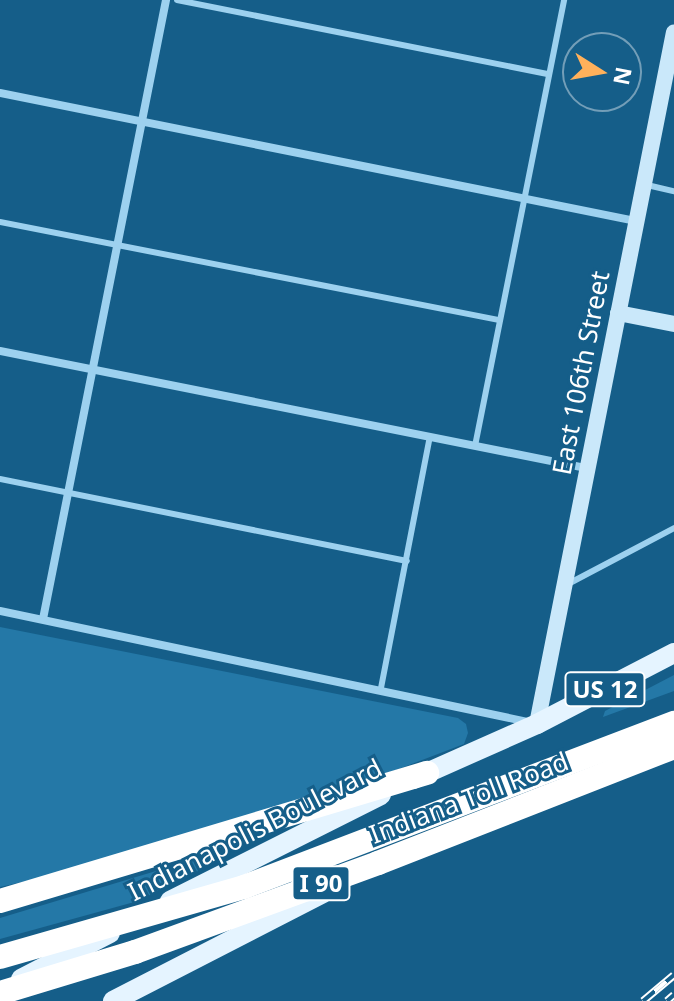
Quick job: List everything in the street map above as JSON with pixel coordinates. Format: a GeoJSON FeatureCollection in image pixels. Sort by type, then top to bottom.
{"type":"FeatureCollection","features":[{"type":"Feature","properties":{"kind":"highway","name":"Indiana Toll Road"},"geometry":{"type":"LineString","coordinates":[[0,957],[244,887],[674,723]]}},
{"type":"Feature","properties":{"kind":"highway","name":"Indiana Toll Road"},"geometry":{"type":"LineString","coordinates":[[0,992],[135,952],[674,747]]}},
{"type":"Feature","properties":{"kind":"highway"},"geometry":{"type":"LineString","coordinates":[[0,901],[427,773]]}},
{"type":"Feature","properties":{"kind":"main road","name":"East 106th Street"},"geometry":{"type":"LineString","coordinates":[[537,724],[674,32]]}},
{"type":"Feature","properties":{"kind":"main road"},"geometry":{"type":"LineString","coordinates":[[618,313],[674,324]]}},
{"type":"Feature","properties":{"kind":"main road","name":"US 12"},"geometry":{"type":"LineString","coordinates":[[537,724],[674,653]]}},
{"type":"Feature","properties":{"kind":"main road","name":"US 12"},"geometry":{"type":"LineString","coordinates":[[113,1001],[674,714]]}},
{"type":"Feature","properties":{"kind":"main road","name":"Indianapolis Boulevard"},"geometry":{"type":"LineString","coordinates":[[0,992],[282,843],[537,724]]}},
{"type":"Feature","properties":{"kind":"street"},"geometry":{"type":"LineString","coordinates":[[43,619],[166,0]]}},
{"type":"Feature","properties":{"kind":"street"},"geometry":{"type":"LineString","coordinates":[[0,93],[636,221]]}},
{"type":"Feature","properties":{"kind":"street"},"geometry":{"type":"LineString","coordinates":[[0,351],[586,468]]}},
{"type":"Feature","properties":{"kind":"street"},"geometry":{"type":"LineString","coordinates":[[0,611],[381,688],[537,724]]}},
{"type":"Feature","properties":{"kind":"lane"},"geometry":{"type":"LineString","coordinates":[[177,0],[549,74]]}},
{"type":"Feature","properties":{"kind":"lane"},"geometry":{"type":"LineString","coordinates":[[475,446],[564,0]]}},
{"type":"Feature","properties":{"kind":"lane"},"geometry":{"type":"LineString","coordinates":[[643,185],[674,191]]}},
{"type":"Feature","properties":{"kind":"lane"},"geometry":{"type":"LineString","coordinates":[[0,222],[499,320]]}},
{"type":"Feature","properties":{"kind":"lane"},"geometry":{"type":"LineString","coordinates":[[381,688],[430,437]]}},
{"type":"Feature","properties":{"kind":"lane"},"geometry":{"type":"LineString","coordinates":[[0,479],[407,561]]}},
{"type":"Feature","properties":{"kind":"lane"},"geometry":{"type":"LineString","coordinates":[[563,587],[616,556],[674,528]]}},
{"type":"Feature","properties":{"kind":"shaded area"},"geometry":{"type":"Polygon","coordinates":[[[0,627],[458,718],[466,724],[468,733],[464,744],[396,770],[80,869],[0,887],[0,627]]]}},
{"type":"Feature","properties":{"kind":"shaded area"},"geometry":{"type":"Polygon","coordinates":[[[674,675],[674,691],[603,717],[605,711],[674,675]]]}},
{"type":"Feature","properties":{"kind":"shaded area"},"geometry":{"type":"Polygon","coordinates":[[[209,855],[212,864],[138,901],[0,939],[0,918],[209,855]]]}},
{"type":"Feature","properties":{"kind":"railway"},"geometry":{"type":"LineString","coordinates":[[643,1001],[674,975]]}},
{"type":"Feature","properties":{"kind":"railway"},"geometry":{"type":"LineString","coordinates":[[667,1001],[674,995]]}}]}
